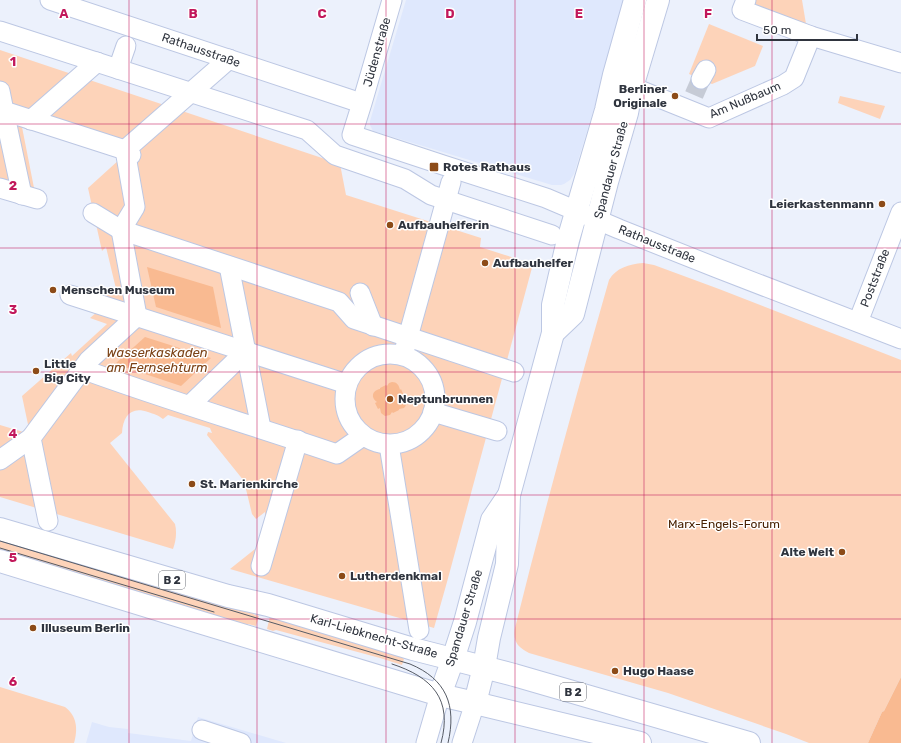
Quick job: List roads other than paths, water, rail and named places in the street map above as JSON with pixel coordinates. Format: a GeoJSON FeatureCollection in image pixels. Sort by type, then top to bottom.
{"type":"FeatureCollection","features":[{"type":"Feature","properties":{"kind":"main road","name":"Spandauer Straße"},"geometry":{"type":"LineString","coordinates":[[475,703],[507,564],[509,495],[553,333],[553,305],[576,211],[606,110],[635,0]]}},
{"type":"Feature","properties":{"kind":"main road","name":"Spandauer Straße"},"geometry":{"type":"LineString","coordinates":[[553,333],[573,314],[607,182],[627,113],[632,87],[658,0]]}},
{"type":"Feature","properties":{"kind":"main road","name":"Spandauer Straße"},"geometry":{"type":"LineString","coordinates":[[440,695],[465,622],[492,520],[509,495]]}},
{"type":"Feature","properties":{"kind":"main road","name":"Karl-Liebknecht-Straße"},"geometry":{"type":"LineString","coordinates":[[0,529],[413,649],[484,667],[749,743]]}},
{"type":"Feature","properties":{"kind":"main road"},"geometry":{"type":"LineString","coordinates":[[0,561],[440,695],[640,743]]}},
{"type":"Feature","properties":{"kind":"street","name":"Rathausstraße"},"geometry":{"type":"LineString","coordinates":[[50,0],[131,30],[229,59],[357,102],[352,135],[546,198],[717,268],[901,339]]}},
{"type":"Feature","properties":{"kind":"street","name":"Jüdenstraße"},"geometry":{"type":"LineString","coordinates":[[357,102],[392,0]]}},
{"type":"Feature","properties":{"kind":"street"},"geometry":{"type":"LineString","coordinates":[[746,0],[742,10],[811,36],[901,63]]}},
{"type":"Feature","properties":{"kind":"street"},"geometry":{"type":"LineString","coordinates":[[118,69],[131,30]]}},
{"type":"Feature","properties":{"kind":"street"},"geometry":{"type":"LineString","coordinates":[[0,31],[307,130],[334,155],[405,179],[431,195],[446,201],[552,236]]}},
{"type":"Feature","properties":{"kind":"street","name":"Am Nußbaum"},"geometry":{"type":"LineString","coordinates":[[632,87],[697,89],[708,118],[783,85],[794,78],[811,36]]}},
{"type":"Feature","properties":{"kind":"street"},"geometry":{"type":"LineString","coordinates":[[128,152],[171,116],[190,92],[229,59]]}},
{"type":"Feature","properties":{"kind":"street"},"geometry":{"type":"LineString","coordinates":[[31,120],[97,62]]}},
{"type":"Feature","properties":{"kind":"street"},"geometry":{"type":"LineString","coordinates":[[0,91],[2,111],[29,197],[0,188]]}},
{"type":"Feature","properties":{"kind":"street"},"geometry":{"type":"LineString","coordinates":[[2,111],[128,152]]}},
{"type":"Feature","properties":{"kind":"street"},"geometry":{"type":"LineString","coordinates":[[308,153],[313,135]]}},
{"type":"Feature","properties":{"kind":"street"},"geometry":{"type":"LineString","coordinates":[[128,152],[135,207],[121,230],[137,316]]}},
{"type":"Feature","properties":{"kind":"street"},"geometry":{"type":"LineString","coordinates":[[403,356],[452,182]]}},
{"type":"Feature","properties":{"kind":"street","name":"Poststraße"},"geometry":{"type":"LineString","coordinates":[[858,322],[901,212]]}},
{"type":"Feature","properties":{"kind":"street"},"geometry":{"type":"LineString","coordinates":[[93,213],[121,230],[178,243],[229,266],[339,302],[354,319],[514,372]]}},
{"type":"Feature","properties":{"kind":"street"},"geometry":{"type":"LineString","coordinates":[[229,266],[261,428]]}},
{"type":"Feature","properties":{"kind":"street"},"geometry":{"type":"LineString","coordinates":[[360,293],[373,326]]}},
{"type":"Feature","properties":{"kind":"street"},"geometry":{"type":"LineString","coordinates":[[70,295],[347,384]]}},
{"type":"Feature","properties":{"kind":"street"},"geometry":{"type":"LineString","coordinates":[[0,460],[31,438],[85,365],[137,316]]}},
{"type":"Feature","properties":{"kind":"street"},"geometry":{"type":"LineString","coordinates":[[190,405],[246,351]]}},
{"type":"Feature","properties":{"kind":"street"},"geometry":{"type":"LineString","coordinates":[[392,354],[403,356],[419,364],[430,378],[435,394],[434,412],[429,423],[412,439],[401,444],[389,445],[375,442],[362,436],[354,428],[348,418],[344,395],[347,384],[352,374],[369,358],[392,354]]}},
{"type":"Feature","properties":{"kind":"street"},"geometry":{"type":"LineString","coordinates":[[85,365],[114,388],[190,405],[337,454],[362,436]]}},
{"type":"Feature","properties":{"kind":"street"},"geometry":{"type":"LineString","coordinates":[[434,412],[497,432]]}},
{"type":"Feature","properties":{"kind":"street"},"geometry":{"type":"LineString","coordinates":[[31,438],[48,521]]}},
{"type":"Feature","properties":{"kind":"street"},"geometry":{"type":"LineString","coordinates":[[261,566],[298,440]]}},
{"type":"Feature","properties":{"kind":"street"},"geometry":{"type":"LineString","coordinates":[[389,445],[419,630]]}},
{"type":"Feature","properties":{"kind":"street","name":"Spandauer Straße"},"geometry":{"type":"LineString","coordinates":[[426,743],[440,695]]}},
{"type":"Feature","properties":{"kind":"street","name":"Spandauer Straße"},"geometry":{"type":"LineString","coordinates":[[462,743],[475,703]]}},
{"type":"Feature","properties":{"kind":"street"},"geometry":{"type":"LineString","coordinates":[[202,737],[241,743]]}},
{"type":"Feature","properties":{"kind":"water","name":"Wasserkaskaden am Fernsehturm"},"geometry":{"type":"Polygon","coordinates":[[[147,267],[213,287],[221,328],[156,307],[147,267]]]}},
{"type":"Feature","properties":{"kind":"water","name":"Wasserkaskaden am Fernsehturm"},"geometry":{"type":"Polygon","coordinates":[[[145,337],[211,358],[181,386],[115,364],[145,337]]]}},
{"type":"Feature","properties":{"kind":"water","name":"Neptunbrunnen"},"geometry":{"type":"Polygon","coordinates":[[[392,382],[396,383],[400,390],[401,389],[406,403],[404,408],[385,416],[381,413],[380,408],[378,409],[375,403],[377,402],[373,394],[380,388],[386,385],[387,386],[392,382]]]}},
{"type":"Feature","properties":{"kind":"water"},"geometry":{"type":"Polygon","coordinates":[[[901,677],[901,743],[868,743],[882,712],[884,711],[901,677]]]}},
{"type":"Feature","properties":{"kind":"tunnel"},"geometry":{"type":"LineString","coordinates":[[694,95],[701,79]]}},
{"type":"Feature","properties":{"kind":"tram line"},"geometry":{"type":"LineString","coordinates":[[0,541],[410,664],[432,677],[446,695],[451,717],[448,743]]}},
{"type":"Feature","properties":{"kind":"tram line"},"geometry":{"type":"LineString","coordinates":[[0,548],[214,612]]}},
{"type":"Feature","properties":{"kind":"tram line"},"geometry":{"type":"LineString","coordinates":[[392,664],[406,669],[418,676],[428,683],[436,692],[441,702],[444,714],[444,728],[441,743]]}},
{"type":"Feature","properties":{"kind":"place","name":"Berliner Originale"},"geometry":{"type":"Point","coordinates":[675,96]}},
{"type":"Feature","properties":{"kind":"place","name":"Rotes Rathaus"},"geometry":{"type":"Point","coordinates":[434,167]}},
{"type":"Feature","properties":{"kind":"place","name":"Leierkastenmann"},"geometry":{"type":"Point","coordinates":[882,204]}},
{"type":"Feature","properties":{"kind":"place","name":"Aufbauhelferin"},"geometry":{"type":"Point","coordinates":[390,225]}},
{"type":"Feature","properties":{"kind":"place","name":"Aufbauhelfer"},"geometry":{"type":"Point","coordinates":[485,263]}},
{"type":"Feature","properties":{"kind":"place","name":"Menschen Museum"},"geometry":{"type":"Point","coordinates":[53,290]}},
{"type":"Feature","properties":{"kind":"place","name":"Little Big City"},"geometry":{"type":"Point","coordinates":[36,371]}},
{"type":"Feature","properties":{"kind":"place","name":"Neptunbrunnen"},"geometry":{"type":"Point","coordinates":[390,399]}},
{"type":"Feature","properties":{"kind":"place","name":"St. Marienkirche"},"geometry":{"type":"Point","coordinates":[192,484]}},
{"type":"Feature","properties":{"kind":"place","name":"Alte Welt"},"geometry":{"type":"Point","coordinates":[842,552]}},
{"type":"Feature","properties":{"kind":"place","name":"Lutherdenkmal"},"geometry":{"type":"Point","coordinates":[342,576]}},
{"type":"Feature","properties":{"kind":"place","name":"Illuseum Berlin"},"geometry":{"type":"Point","coordinates":[33,628]}},
{"type":"Feature","properties":{"kind":"place","name":"Hugo Haase"},"geometry":{"type":"Point","coordinates":[615,671]}},
{"type":"Feature","properties":{"kind":"park label","name":"Marx-Engels-Forum"},"geometry":{"type":"Point","coordinates":[724,524]}}]}
